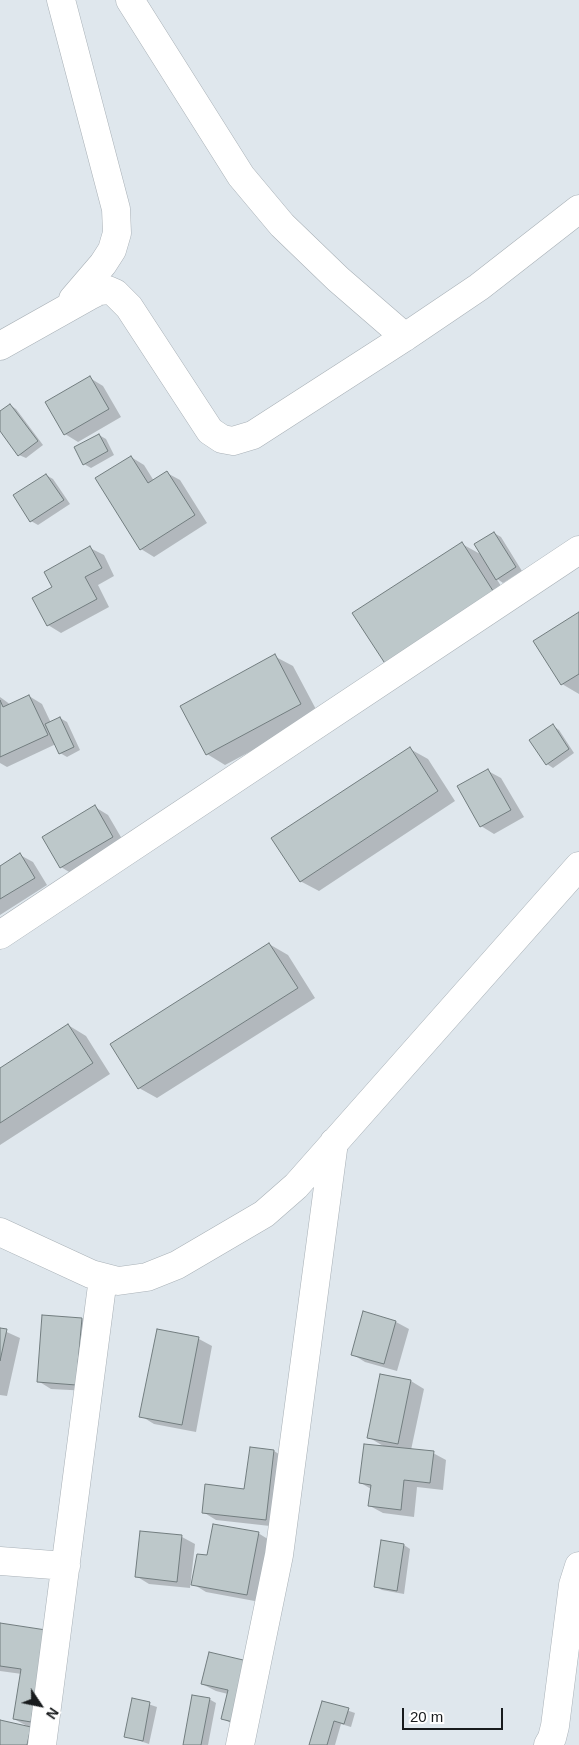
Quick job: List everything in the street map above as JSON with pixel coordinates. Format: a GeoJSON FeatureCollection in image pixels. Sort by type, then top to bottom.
{"type":"FeatureCollection","features":[{"type":"Feature","properties":{"kind":"street"},"geometry":{"type":"LineString","coordinates":[[61,0],[116,209],[117,233],[108,257],[64,310]]}},
{"type":"Feature","properties":{"kind":"street"},"geometry":{"type":"LineString","coordinates":[[130,0],[241,176],[282,226],[338,279],[405,337]]}},
{"type":"Feature","properties":{"kind":"street"},"geometry":{"type":"LineString","coordinates":[[0,346],[99,291],[108,290],[116,293],[129,307],[210,431],[222,439],[233,441],[254,435],[405,337],[479,287],[579,209]]}},
{"type":"Feature","properties":{"kind":"street"},"geometry":{"type":"LineString","coordinates":[[0,935],[579,550]]}},
{"type":"Feature","properties":{"kind":"street"},"geometry":{"type":"LineString","coordinates":[[0,1232],[91,1274],[118,1281],[147,1277],[177,1265],[264,1214],[296,1186],[579,866]]}},
{"type":"Feature","properties":{"kind":"street"},"geometry":{"type":"LineString","coordinates":[[240,1745],[279,1555],[334,1142]]}},
{"type":"Feature","properties":{"kind":"street"},"geometry":{"type":"LineString","coordinates":[[42,1745],[103,1278]]}},
{"type":"Feature","properties":{"kind":"street"},"geometry":{"type":"LineString","coordinates":[[0,1561],[66,1566]]}},
{"type":"Feature","properties":{"kind":"street"},"geometry":{"type":"LineString","coordinates":[[548,1745],[555,1726],[573,1585],[579,1566]]}},
{"type":"Feature","properties":{"kind":"building"},"geometry":{"type":"Polygon","coordinates":[[[90,376],[109,409],[64,435],[45,402],[90,376]]]}},
{"type":"Feature","properties":{"kind":"building"},"geometry":{"type":"Polygon","coordinates":[[[10,404],[38,441],[18,456],[0,431],[0,411],[10,404]]]}},
{"type":"Feature","properties":{"kind":"building"},"geometry":{"type":"Polygon","coordinates":[[[99,434],[108,451],[83,465],[74,447],[99,434]]]}},
{"type":"Feature","properties":{"kind":"building"},"geometry":{"type":"Polygon","coordinates":[[[131,456],[148,483],[167,471],[195,515],[140,550],[95,478],[131,456]]]}},
{"type":"Feature","properties":{"kind":"building"},"geometry":{"type":"Polygon","coordinates":[[[46,474],[64,500],[30,522],[13,495],[46,474]]]}},
{"type":"Feature","properties":{"kind":"building"},"geometry":{"type":"Polygon","coordinates":[[[494,532],[516,567],[496,580],[474,544],[494,532]]]}},
{"type":"Feature","properties":{"kind":"building"},"geometry":{"type":"Polygon","coordinates":[[[462,542],[495,594],[386,665],[352,613],[462,542]]]}},
{"type":"Feature","properties":{"kind":"building"},"geometry":{"type":"Polygon","coordinates":[[[90,546],[102,568],[85,577],[97,599],[47,626],[32,598],[52,587],[44,572],[90,546]]]}},
{"type":"Feature","properties":{"kind":"building"},"geometry":{"type":"Polygon","coordinates":[[[579,612],[579,674],[561,685],[533,641],[579,612]]]}},
{"type":"Feature","properties":{"kind":"building"},"geometry":{"type":"Polygon","coordinates":[[[275,654],[301,704],[206,755],[180,706],[275,654]]]}},
{"type":"Feature","properties":{"kind":"building"},"geometry":{"type":"Polygon","coordinates":[[[29,695],[48,735],[0,757],[0,700],[3,707],[29,695]]]}},
{"type":"Feature","properties":{"kind":"building"},"geometry":{"type":"Polygon","coordinates":[[[60,717],[74,747],[59,754],[45,724],[60,717]]]}},
{"type":"Feature","properties":{"kind":"building"},"geometry":{"type":"Polygon","coordinates":[[[553,724],[569,749],[546,765],[529,740],[553,724]]]}},
{"type":"Feature","properties":{"kind":"building"},"geometry":{"type":"Polygon","coordinates":[[[410,747],[438,791],[300,882],[271,838],[410,747]]]}},
{"type":"Feature","properties":{"kind":"building"},"geometry":{"type":"Polygon","coordinates":[[[488,769],[511,810],[480,827],[457,786],[488,769]]]}},
{"type":"Feature","properties":{"kind":"building"},"geometry":{"type":"Polygon","coordinates":[[[95,805],[113,837],[60,868],[42,837],[95,805]]]}},
{"type":"Feature","properties":{"kind":"building"},"geometry":{"type":"Polygon","coordinates":[[[20,853],[35,878],[0,899],[0,866],[20,853]]]}},
{"type":"Feature","properties":{"kind":"building"},"geometry":{"type":"Polygon","coordinates":[[[269,943],[298,988],[138,1089],[110,1044],[269,943]]]}},
{"type":"Feature","properties":{"kind":"building"},"geometry":{"type":"Polygon","coordinates":[[[68,1024],[93,1063],[0,1123],[0,1068],[68,1024]]]}},
{"type":"Feature","properties":{"kind":"building"},"geometry":{"type":"Polygon","coordinates":[[[363,1311],[396,1321],[384,1364],[351,1355],[363,1311]]]}},
{"type":"Feature","properties":{"kind":"building"},"geometry":{"type":"Polygon","coordinates":[[[42,1315],[82,1318],[76,1385],[37,1382],[42,1315]]]}},
{"type":"Feature","properties":{"kind":"building"},"geometry":{"type":"Polygon","coordinates":[[[0,1328],[7,1329],[0,1361],[0,1328]]]}},
{"type":"Feature","properties":{"kind":"building"},"geometry":{"type":"Polygon","coordinates":[[[157,1329],[199,1337],[182,1425],[139,1417],[157,1329]]]}},
{"type":"Feature","properties":{"kind":"building"},"geometry":{"type":"Polygon","coordinates":[[[380,1374],[411,1380],[398,1444],[367,1438],[380,1374]]]}},
{"type":"Feature","properties":{"kind":"building"},"geometry":{"type":"Polygon","coordinates":[[[364,1444],[434,1451],[430,1483],[404,1480],[401,1510],[368,1506],[371,1485],[359,1483],[364,1444]]]}},
{"type":"Feature","properties":{"kind":"building"},"geometry":{"type":"Polygon","coordinates":[[[250,1447],[274,1450],[266,1520],[202,1513],[205,1484],[244,1489],[250,1447]]]}},
{"type":"Feature","properties":{"kind":"building"},"geometry":{"type":"Polygon","coordinates":[[[213,1524],[259,1532],[247,1595],[191,1585],[197,1554],[207,1555],[213,1524]]]}},
{"type":"Feature","properties":{"kind":"building"},"geometry":{"type":"Polygon","coordinates":[[[140,1531],[182,1535],[177,1582],[135,1577],[140,1531]]]}},
{"type":"Feature","properties":{"kind":"building"},"geometry":{"type":"Polygon","coordinates":[[[381,1540],[404,1544],[397,1591],[374,1587],[381,1540]]]}},
{"type":"Feature","properties":{"kind":"building"},"geometry":{"type":"Polygon","coordinates":[[[0,1623],[46,1630],[31,1722],[13,1719],[21,1669],[0,1666],[0,1623]]]}},
{"type":"Feature","properties":{"kind":"building"},"geometry":{"type":"Polygon","coordinates":[[[209,1652],[256,1663],[241,1724],[221,1719],[228,1690],[201,1684],[209,1652]]]}},
{"type":"Feature","properties":{"kind":"building"},"geometry":{"type":"Polygon","coordinates":[[[192,1695],[210,1698],[201,1745],[183,1745],[192,1695]]]}},
{"type":"Feature","properties":{"kind":"building"},"geometry":{"type":"Polygon","coordinates":[[[132,1698],[150,1702],[143,1741],[124,1737],[132,1698]]]}},
{"type":"Feature","properties":{"kind":"building"},"geometry":{"type":"Polygon","coordinates":[[[322,1701],[349,1708],[344,1724],[334,1721],[327,1745],[309,1745],[322,1701]]]}},
{"type":"Feature","properties":{"kind":"building"},"geometry":{"type":"Polygon","coordinates":[[[0,1720],[31,1727],[27,1745],[0,1745],[0,1720]]]}}]}
